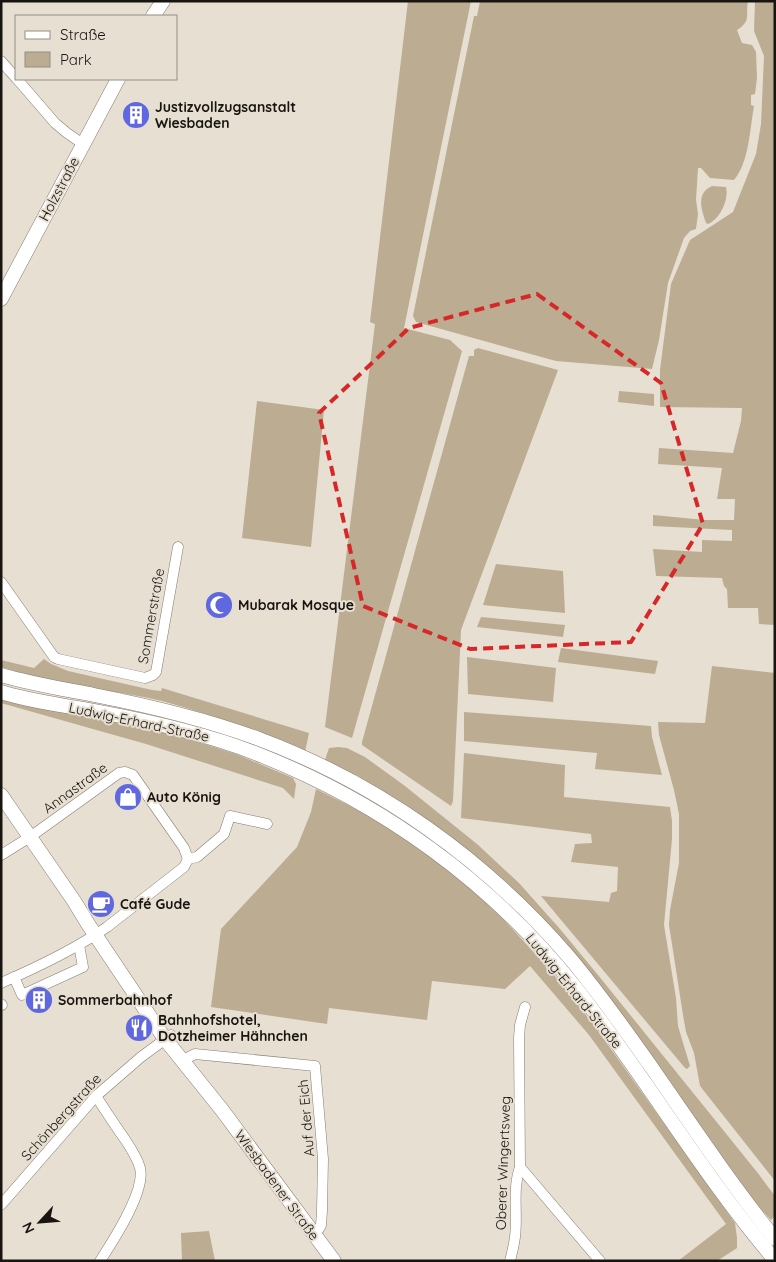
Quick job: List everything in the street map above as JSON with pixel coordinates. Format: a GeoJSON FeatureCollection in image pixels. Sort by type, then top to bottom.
{"type":"FeatureCollection","features":[{"type":"Feature","properties":{"kind":"main road"},"geometry":{"type":"LineString","coordinates":[[154,15],[164,1]]}},
{"type":"Feature","properties":{"kind":"main road","name":"Holzstraße"},"geometry":{"type":"LineString","coordinates":[[1,299],[117,80]]}},
{"type":"Feature","properties":{"kind":"main road","name":"Ludwig-Erhard-Straße"},"geometry":{"type":"LineString","coordinates":[[1,675],[181,714],[260,740],[318,764],[353,782],[443,839],[510,895],[568,956],[633,1042],[732,1184],[751,1220]]}},
{"type":"Feature","properties":{"kind":"main road","name":"Ludwig-Erhard-Straße"},"geometry":{"type":"LineString","coordinates":[[1,692],[177,728],[255,753],[330,786],[383,816],[435,851],[465,874],[501,906],[563,973],[596,1014],[678,1130],[770,1244],[775,1260]]}},
{"type":"Feature","properties":{"kind":"main road","name":"Wiesbadener Straße"},"geometry":{"type":"LineString","coordinates":[[1,795],[74,901],[90,916],[98,934],[168,1037],[334,1261]]}},
{"type":"Feature","properties":{"kind":"main road","name":"Wiesbadener Straße"},"geometry":{"type":"LineString","coordinates":[[168,1037],[187,1058],[222,1110]]}},
{"type":"Feature","properties":{"kind":"street"},"geometry":{"type":"LineString","coordinates":[[1,61],[15,77]]}},
{"type":"Feature","properties":{"kind":"street"},"geometry":{"type":"LineString","coordinates":[[18,80],[56,123],[83,144]]}},
{"type":"Feature","properties":{"kind":"street","name":"Sommerstraße"},"geometry":{"type":"LineString","coordinates":[[1,582],[54,657],[144,678],[156,672],[178,547]]}},
{"type":"Feature","properties":{"kind":"street","name":"Annastraße"},"geometry":{"type":"LineString","coordinates":[[1,855],[30,837],[119,773],[125,772],[133,775],[184,848],[188,859]]}},
{"type":"Feature","properties":{"kind":"street"},"geometry":{"type":"LineString","coordinates":[[1,983],[79,946],[98,934],[184,867],[188,859],[197,857],[224,834],[230,816],[267,824]]}},
{"type":"Feature","properties":{"kind":"street"},"geometry":{"type":"LineString","coordinates":[[14,977],[22,995],[83,967],[79,946]]}},
{"type":"Feature","properties":{"kind":"street","name":"Oberer Wingertsweg"},"geometry":{"type":"LineString","coordinates":[[510,1261],[515,1237],[515,1186],[520,1167],[519,1038],[525,1007]]}},
{"type":"Feature","properties":{"kind":"street","name":"Schönbergstraße"},"geometry":{"type":"LineString","coordinates":[[1,1205],[96,1096],[141,1057],[168,1037]]}},
{"type":"Feature","properties":{"kind":"street","name":"Auf der Eich"},"geometry":{"type":"LineString","coordinates":[[187,1058],[196,1054],[315,1066],[323,1159],[321,1225],[313,1234]]}},
{"type":"Feature","properties":{"kind":"street"},"geometry":{"type":"LineString","coordinates":[[96,1096],[134,1154],[140,1167],[141,1176],[140,1185],[121,1228],[100,1261]]}},
{"type":"Feature","properties":{"kind":"street"},"geometry":{"type":"LineString","coordinates":[[520,1167],[600,1261]]}},
{"type":"Feature","properties":{"kind":"highlighted area"},"geometry":{"type":"Polygon","coordinates":[[[537,294],[661,383],[703,524],[631,642],[470,649],[363,606],[319,413],[409,328],[537,294]]]}},
{"type":"Feature","properties":{"kind":"green space"},"geometry":{"type":"Polygon","coordinates":[[[408,1],[471,1],[404,328],[450,340],[462,351],[352,738],[325,727],[375,324],[370,322],[408,1]]]}},
{"type":"Feature","properties":{"kind":"green space"},"geometry":{"type":"Polygon","coordinates":[[[480,1],[748,1],[745,23],[737,30],[742,43],[752,45],[756,52],[757,78],[755,94],[751,95],[751,105],[754,106],[746,155],[734,180],[710,178],[701,168],[698,168],[696,200],[698,214],[696,229],[690,231],[684,238],[668,283],[659,340],[652,369],[556,361],[416,322],[413,316],[474,16],[477,16],[480,1]]]}},
{"type":"Feature","properties":{"kind":"green space"},"geometry":{"type":"Polygon","coordinates":[[[755,1],[775,1],[775,625],[759,624],[758,608],[728,608],[727,589],[722,578],[656,576],[653,549],[702,552],[702,540],[732,541],[732,530],[653,526],[653,515],[705,520],[734,520],[735,499],[717,499],[722,468],[658,464],[659,448],[733,453],[741,421],[742,408],[660,407],[660,370],[671,284],[690,240],[733,212],[756,154],[761,124],[764,56],[754,31],[755,1]]]}},
{"type":"Feature","properties":{"kind":"green space"},"geometry":{"type":"Polygon","coordinates":[[[712,186],[726,187],[727,192],[720,214],[708,224],[704,218],[701,202],[704,193],[712,186]]]}},
{"type":"Feature","properties":{"kind":"green space"},"geometry":{"type":"Polygon","coordinates":[[[478,348],[558,370],[461,630],[453,801],[451,806],[362,745],[362,742],[469,356],[474,356],[474,350],[478,348]]]}},
{"type":"Feature","properties":{"kind":"green space"},"geometry":{"type":"Polygon","coordinates":[[[619,391],[654,394],[654,406],[618,402],[619,391]]]}},
{"type":"Feature","properties":{"kind":"green space"},"geometry":{"type":"Polygon","coordinates":[[[257,401],[324,410],[311,547],[242,538],[257,401]]]}},
{"type":"Feature","properties":{"kind":"green space"},"geometry":{"type":"Polygon","coordinates":[[[496,564],[563,571],[565,613],[483,605],[496,564]]]}},
{"type":"Feature","properties":{"kind":"green space"},"geometry":{"type":"Polygon","coordinates":[[[481,617],[565,625],[563,637],[477,627],[481,617]]]}},
{"type":"Feature","properties":{"kind":"green space"},"geometry":{"type":"Polygon","coordinates":[[[561,648],[658,661],[655,674],[558,662],[561,648]]]}},
{"type":"Feature","properties":{"kind":"green space"},"geometry":{"type":"Polygon","coordinates":[[[467,657],[556,668],[553,702],[468,694],[467,657]]]}},
{"type":"Feature","properties":{"kind":"green space"},"geometry":{"type":"Polygon","coordinates":[[[44,659],[68,671],[152,690],[161,691],[162,688],[309,733],[305,752],[270,737],[180,706],[147,698],[45,680],[1,667],[1,660],[34,668],[44,659]]]}},
{"type":"Feature","properties":{"kind":"green space"},"geometry":{"type":"Polygon","coordinates":[[[712,666],[775,673],[775,1181],[700,1086],[694,1053],[686,1032],[669,925],[679,863],[679,814],[659,735],[658,722],[705,723],[712,666]]]}},
{"type":"Feature","properties":{"kind":"green space"},"geometry":{"type":"Polygon","coordinates":[[[1,698],[169,733],[236,754],[293,778],[296,784],[294,799],[283,788],[146,744],[1,703],[1,698]]]}},
{"type":"Feature","properties":{"kind":"green space"},"geometry":{"type":"Polygon","coordinates":[[[464,712],[651,726],[662,775],[595,769],[597,753],[464,741],[464,712]]]}},
{"type":"Feature","properties":{"kind":"green space"},"geometry":{"type":"Polygon","coordinates":[[[329,748],[347,748],[365,757],[405,786],[477,844],[519,883],[598,975],[775,1196],[775,1216],[771,1220],[748,1195],[555,932],[508,884],[460,845],[358,776],[325,760],[329,748]]]}},
{"type":"Feature","properties":{"kind":"green space"},"geometry":{"type":"Polygon","coordinates":[[[464,753],[565,765],[564,797],[670,807],[672,839],[664,925],[676,998],[678,1026],[690,1066],[687,1069],[541,896],[609,902],[611,893],[617,891],[618,867],[571,862],[575,844],[592,843],[591,834],[461,818],[464,753]]]}},
{"type":"Feature","properties":{"kind":"green space"},"geometry":{"type":"Polygon","coordinates":[[[316,789],[368,815],[424,851],[472,890],[505,921],[550,970],[593,1024],[735,1223],[737,1248],[717,1261],[678,1261],[726,1224],[589,1035],[530,966],[505,989],[432,981],[427,1020],[329,1008],[327,1024],[211,1007],[221,929],[297,847],[311,812],[316,789]]]}},
{"type":"Feature","properties":{"kind":"green space"},"geometry":{"type":"Polygon","coordinates":[[[209,1231],[215,1261],[182,1261],[181,1233],[209,1231]]]}},
{"type":"Feature","properties":{"kind":"place","name":"Justizvollzugsanstalt Wiesbaden"},"geometry":{"type":"Point","coordinates":[136,115]}},
{"type":"Feature","properties":{"kind":"place","name":"Mubarak Mosque"},"geometry":{"type":"Point","coordinates":[219,605]}},
{"type":"Feature","properties":{"kind":"place","name":"Auto König"},"geometry":{"type":"Point","coordinates":[128,797]}},
{"type":"Feature","properties":{"kind":"place","name":"Café Gude"},"geometry":{"type":"Point","coordinates":[101,904]}},
{"type":"Feature","properties":{"kind":"place","name":"Sommerbahnhof"},"geometry":{"type":"Point","coordinates":[39,1000]}},
{"type":"Feature","properties":{"kind":"place","name":"Bahnhofshotel, Dotzheimer Hähnchen"},"geometry":{"type":"Point","coordinates":[139,1028]}}]}
